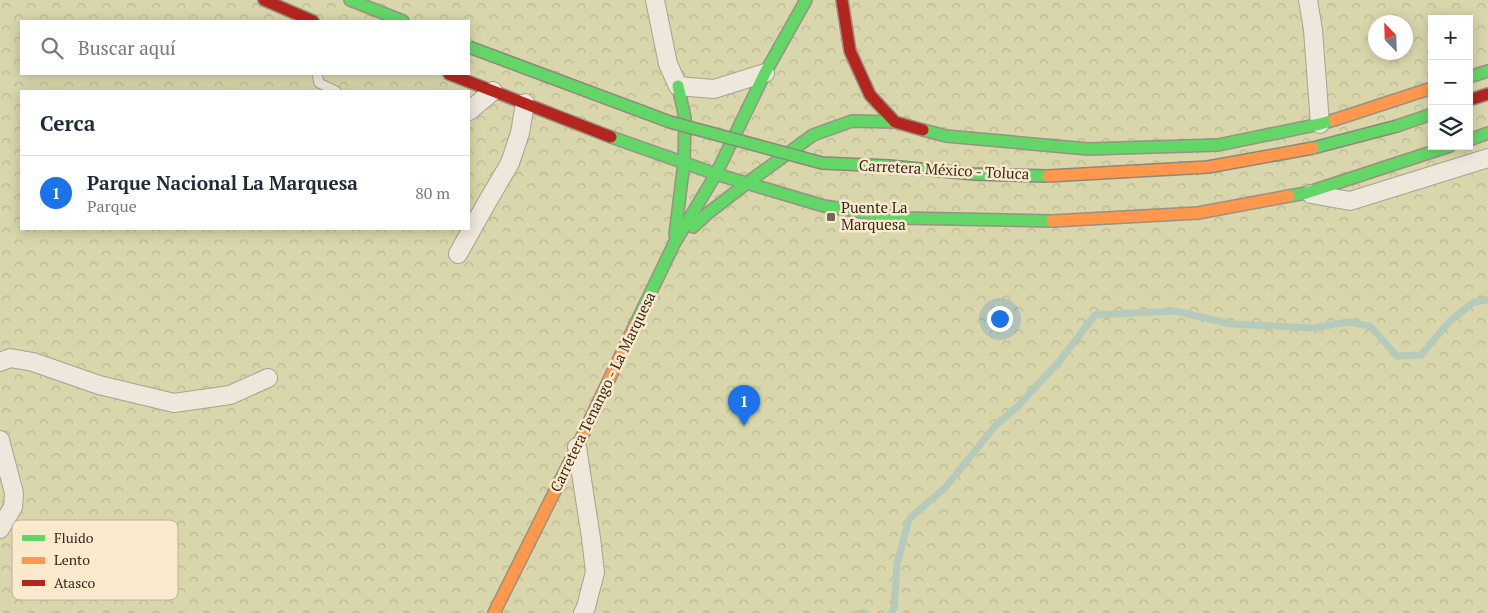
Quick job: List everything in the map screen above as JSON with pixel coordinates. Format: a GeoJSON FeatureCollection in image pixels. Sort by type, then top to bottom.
{"type":"FeatureCollection","features":[{"type":"Feature","properties":{"kind":"main road"},"geometry":{"type":"LineString","coordinates":[[264,0],[308,20]]}},
{"type":"Feature","properties":{"kind":"main road"},"geometry":{"type":"LineString","coordinates":[[350,0],[400,20]]}},
{"type":"Feature","properties":{"kind":"main road","name":"Carretera Tenango - La Marquesa"},"geometry":{"type":"LineString","coordinates":[[494,613],[577,447],[674,244],[716,174],[765,73],[806,0]]}},
{"type":"Feature","properties":{"kind":"main road"},"geometry":{"type":"LineString","coordinates":[[842,0],[850,51],[870,95],[895,122]]}},
{"type":"Feature","properties":{"kind":"main road","name":"Carretera México - Toluca"},"geometry":{"type":"LineString","coordinates":[[470,46],[670,122],[822,163],[889,166],[974,174],[1059,176],[1208,167],[1310,149],[1397,126],[1428,115]]}},
{"type":"Feature","properties":{"kind":"main road"},"geometry":{"type":"LineString","coordinates":[[1473,76],[1488,71]]}},
{"type":"Feature","properties":{"kind":"main road"},"geometry":{"type":"LineString","coordinates":[[452,75],[597,132],[716,174],[824,206],[901,218],[1053,221],[1198,213],[1306,193],[1438,150]]}},
{"type":"Feature","properties":{"kind":"main road"},"geometry":{"type":"LineString","coordinates":[[674,244],[684,162],[685,118],[678,86]]}},
{"type":"Feature","properties":{"kind":"main road"},"geometry":{"type":"LineString","coordinates":[[674,244],[707,214],[813,135],[852,121],[895,122],[946,136],[1088,149],[1218,144],[1320,124],[1428,89]]}},
{"type":"Feature","properties":{"kind":"main road"},"geometry":{"type":"LineString","coordinates":[[1473,99],[1488,94]]}},
{"type":"Feature","properties":{"kind":"main road"},"geometry":{"type":"LineString","coordinates":[[1473,139],[1488,133]]}},
{"type":"Feature","properties":{"kind":"street"},"geometry":{"type":"LineString","coordinates":[[656,0],[668,64],[678,86],[714,90],[765,73]]}},
{"type":"Feature","properties":{"kind":"street"},"geometry":{"type":"LineString","coordinates":[[1308,0],[1313,30],[1320,124]]}},
{"type":"Feature","properties":{"kind":"street"},"geometry":{"type":"LineString","coordinates":[[470,110],[490,90]]}},
{"type":"Feature","properties":{"kind":"street"},"geometry":{"type":"LineString","coordinates":[[458,254],[510,163],[520,133],[525,103]]}},
{"type":"Feature","properties":{"kind":"street"},"geometry":{"type":"LineString","coordinates":[[1306,193],[1350,201],[1488,158]]}},
{"type":"Feature","properties":{"kind":"street"},"geometry":{"type":"LineString","coordinates":[[0,362],[10,358],[33,362],[99,385],[174,403],[230,395],[268,378]]}},
{"type":"Feature","properties":{"kind":"street"},"geometry":{"type":"LineString","coordinates":[[0,440],[14,493],[13,507],[0,529]]}},
{"type":"Feature","properties":{"kind":"street"},"geometry":{"type":"LineString","coordinates":[[577,447],[595,572],[583,613]]}},
{"type":"Feature","properties":{"kind":"lane"},"geometry":{"type":"LineString","coordinates":[[317,83],[334,90]]}},
{"type":"Feature","properties":{"kind":"lane"},"geometry":{"type":"LineString","coordinates":[[470,98],[490,90]]}},
{"type":"Feature","properties":{"kind":"green space"},"geometry":{"type":"Polygon","coordinates":[[[0,0],[1488,0],[1488,613],[0,613],[0,0]]]}},
{"type":"Feature","properties":{"kind":"waterway"},"geometry":{"type":"LineString","coordinates":[[891,613],[894,609],[897,564],[909,519],[945,488],[996,425],[1016,408],[1057,364],[1095,315],[1175,311],[1231,324],[1312,328],[1348,322],[1370,326],[1397,356],[1421,355],[1450,321],[1474,302],[1488,300]]}},
{"type":"Feature","properties":{"kind":"traffic: fast"},"geometry":{"type":"LineString","coordinates":[[350,0],[400,20]]}},
{"type":"Feature","properties":{"kind":"traffic: fast"},"geometry":{"type":"LineString","coordinates":[[716,174],[765,73],[806,0]]}},
{"type":"Feature","properties":{"kind":"traffic: fast"},"geometry":{"type":"LineString","coordinates":[[470,47],[670,122],[822,163],[889,166],[974,174],[1048,176]]}},
{"type":"Feature","properties":{"kind":"traffic: fast"},"geometry":{"type":"LineString","coordinates":[[1473,76],[1488,71]]}},
{"type":"Feature","properties":{"kind":"traffic: fast"},"geometry":{"type":"LineString","coordinates":[[675,235],[684,162],[685,118],[678,86]]}},
{"type":"Feature","properties":{"kind":"traffic: fast"},"geometry":{"type":"LineString","coordinates":[[1397,126],[1428,115]]}},
{"type":"Feature","properties":{"kind":"traffic: fast"},"geometry":{"type":"LineString","coordinates":[[923,130],[946,136],[1088,149],[1218,145],[1334,120]]}},
{"type":"Feature","properties":{"kind":"traffic: fast"},"geometry":{"type":"LineString","coordinates":[[693,227],[747,183],[813,135],[852,121],[895,122]]}},
{"type":"Feature","properties":{"kind":"traffic: fast"},"geometry":{"type":"LineString","coordinates":[[1313,148],[1397,126]]}},
{"type":"Feature","properties":{"kind":"traffic: fast"},"geometry":{"type":"LineString","coordinates":[[1473,139],[1488,133]]}},
{"type":"Feature","properties":{"kind":"traffic: fast"},"geometry":{"type":"LineString","coordinates":[[611,137],[716,174],[824,206],[901,218],[1052,221]]}},
{"type":"Feature","properties":{"kind":"traffic: fast"},"geometry":{"type":"LineString","coordinates":[[1289,196],[1306,193],[1438,150]]}},
{"type":"Feature","properties":{"kind":"traffic: fast"},"geometry":{"type":"LineString","coordinates":[[635,325],[674,244],[716,174]]}},
{"type":"Feature","properties":{"kind":"traffic: slow"},"geometry":{"type":"LineString","coordinates":[[1334,120],[1428,89]]}},
{"type":"Feature","properties":{"kind":"traffic: slow"},"geometry":{"type":"LineString","coordinates":[[1048,176],[1208,167],[1313,148]]}},
{"type":"Feature","properties":{"kind":"traffic: slow"},"geometry":{"type":"LineString","coordinates":[[1052,221],[1198,213],[1289,196]]}},
{"type":"Feature","properties":{"kind":"traffic: slow"},"geometry":{"type":"LineString","coordinates":[[494,613],[577,447],[635,325]]}},
{"type":"Feature","properties":{"kind":"traffic: jam"},"geometry":{"type":"LineString","coordinates":[[264,0],[311,20]]}},
{"type":"Feature","properties":{"kind":"traffic: jam"},"geometry":{"type":"LineString","coordinates":[[842,0],[850,51],[870,95],[895,122],[923,130]]}},
{"type":"Feature","properties":{"kind":"traffic: jam"},"geometry":{"type":"LineString","coordinates":[[452,75],[611,137]]}},
{"type":"Feature","properties":{"kind":"traffic: jam"},"geometry":{"type":"LineString","coordinates":[[1473,99],[1488,94]]}},
{"type":"Feature","properties":{"kind":"place","name":"Puente La Marquesa"},"geometry":{"type":"Point","coordinates":[831,217]}},
{"type":"Feature","properties":{"kind":"place","name":"Parque Nacional La Marquesa"},"geometry":{"type":"Point","coordinates":[744,426]}}]}
